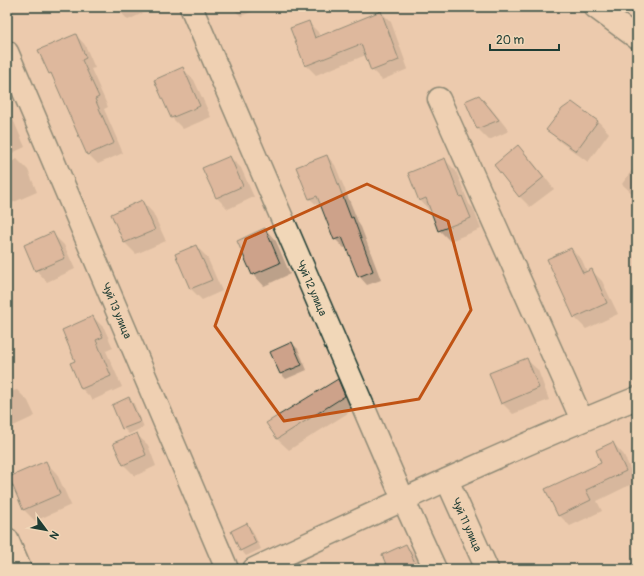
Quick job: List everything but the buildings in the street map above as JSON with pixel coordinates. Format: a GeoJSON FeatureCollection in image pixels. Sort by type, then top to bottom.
{"type":"FeatureCollection","features":[{"type":"Feature","properties":{"kind":"street","name":"Чуй 12 улица"},"geometry":{"type":"LineString","coordinates":[[191,7],[403,499],[435,569]]}},
{"type":"Feature","properties":{"kind":"street"},"geometry":{"type":"LineString","coordinates":[[595,7],[637,38]]}},
{"type":"Feature","properties":{"kind":"street","name":"Чуй 13 улица"},"geometry":{"type":"LineString","coordinates":[[7,52],[227,569]]}},
{"type":"Feature","properties":{"kind":"street"},"geometry":{"type":"LineString","coordinates":[[439,99],[582,420]]}},
{"type":"Feature","properties":{"kind":"street"},"geometry":{"type":"LineString","coordinates":[[254,569],[403,499],[582,420],[637,398]]}},
{"type":"Feature","properties":{"kind":"street","name":"Чуй 11 улица"},"geometry":{"type":"LineString","coordinates":[[447,480],[487,569]]}},
{"type":"Feature","properties":{"kind":"street"},"geometry":{"type":"LineString","coordinates":[[7,539],[20,569]]}},
{"type":"Feature","properties":{"kind":"highlighted area"},"geometry":{"type":"Polygon","coordinates":[[[367,184],[448,221],[471,310],[419,399],[284,421],[215,326],[246,239],[367,184]]]}}]}
